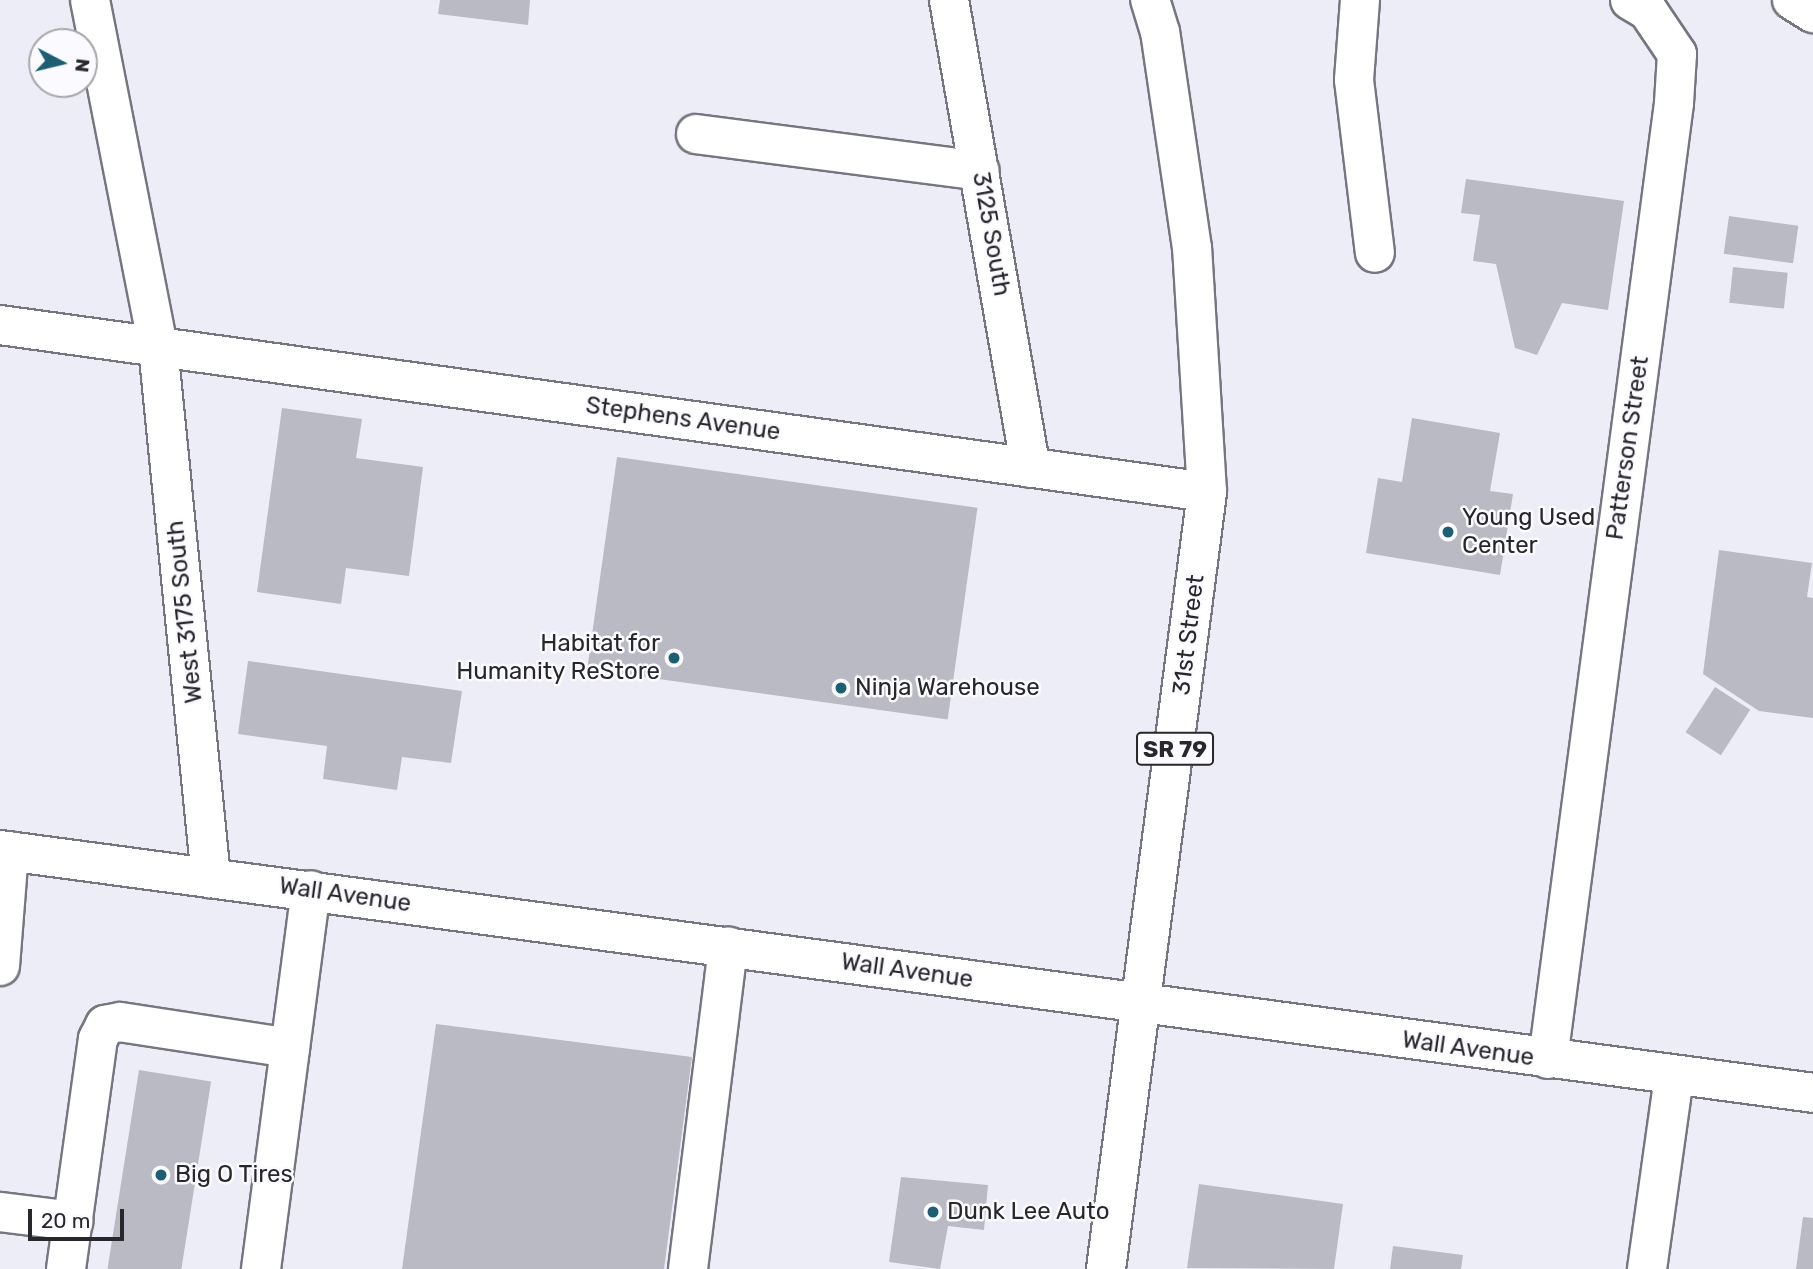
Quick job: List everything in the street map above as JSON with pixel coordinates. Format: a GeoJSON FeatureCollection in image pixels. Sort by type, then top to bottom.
{"type":"FeatureCollection","features":[{"type":"Feature","properties":{"kind":"street","name":"West 3175 South"},"geometry":{"type":"LineString","coordinates":[[90,0],[158,347],[211,878]]}},
{"type":"Feature","properties":{"kind":"street","name":"3125 South"},"geometry":{"type":"LineString","coordinates":[[949,0],[1031,468]]}},
{"type":"Feature","properties":{"kind":"street"},"geometry":{"type":"LineString","coordinates":[[1360,0],[1354,80],[1375,253]]}},
{"type":"Feature","properties":{"kind":"street"},"geometry":{"type":"LineString","coordinates":[[1792,0],[1813,13]]}},
{"type":"Feature","properties":{"kind":"street","name":"Patterson Street"},"geometry":{"type":"LineString","coordinates":[[1548,1059],[1674,103],[1677,54],[1639,5]]}},
{"type":"Feature","properties":{"kind":"street","name":"31st Street"},"geometry":{"type":"LineString","coordinates":[[1106,1269],[1144,1006],[1207,492],[1192,248],[1155,16]]}},
{"type":"Feature","properties":{"kind":"street"},"geometry":{"type":"LineString","coordinates":[[696,134],[980,172]]}},
{"type":"Feature","properties":{"kind":"street","name":"Stephens Avenue"},"geometry":{"type":"LineString","coordinates":[[0,325],[1207,492]]}},
{"type":"Feature","properties":{"kind":"street"},"geometry":{"type":"LineString","coordinates":[[0,966],[5,851]]}},
{"type":"Feature","properties":{"kind":"street","name":"Wall Avenue"},"geometry":{"type":"LineString","coordinates":[[5,851],[728,946],[1144,1006],[1813,1093]]}},
{"type":"Feature","properties":{"kind":"street"},"geometry":{"type":"LineString","coordinates":[[261,1269],[311,890]]}},
{"type":"Feature","properties":{"kind":"street"},"geometry":{"type":"LineString","coordinates":[[688,1269],[728,946]]}},
{"type":"Feature","properties":{"kind":"street"},"geometry":{"type":"LineString","coordinates":[[66,1269],[98,1039],[105,1025],[120,1022],[290,1048]]}},
{"type":"Feature","properties":{"kind":"street"},"geometry":{"type":"LineString","coordinates":[[1647,1269],[1674,1076]]}},
{"type":"Feature","properties":{"kind":"street"},"geometry":{"type":"LineString","coordinates":[[0,1212],[73,1221]]}},
{"type":"Feature","properties":{"kind":"building"},"geometry":{"type":"Polygon","coordinates":[[[440,0],[530,0],[528,25],[438,14],[440,0]]]}},
{"type":"Feature","properties":{"kind":"building"},"geometry":{"type":"Polygon","coordinates":[[[1466,179],[1624,201],[1608,310],[1562,303],[1537,355],[1515,348],[1496,264],[1473,261],[1480,215],[1461,213],[1466,179]]]}},
{"type":"Feature","properties":{"kind":"building"},"geometry":{"type":"Polygon","coordinates":[[[1729,216],[1798,226],[1793,263],[1724,254],[1729,216]]]}},
{"type":"Feature","properties":{"kind":"building"},"geometry":{"type":"Polygon","coordinates":[[[1733,267],[1788,273],[1784,309],[1729,303],[1733,267]]]}},
{"type":"Feature","properties":{"kind":"building"},"geometry":{"type":"Polygon","coordinates":[[[282,408],[362,419],[356,458],[423,467],[409,576],[346,568],[341,604],[257,592],[282,408]]]}},
{"type":"Feature","properties":{"kind":"building"},"geometry":{"type":"Polygon","coordinates":[[[1412,418],[1500,433],[1490,491],[1513,494],[1500,575],[1366,553],[1378,478],[1402,482],[1412,418]]]}},
{"type":"Feature","properties":{"kind":"building"},"geometry":{"type":"Polygon","coordinates":[[[617,457],[977,508],[948,720],[587,669],[617,457]]]}},
{"type":"Feature","properties":{"kind":"building"},"geometry":{"type":"Polygon","coordinates":[[[1719,550],[1812,563],[1807,597],[1813,598],[1813,718],[1759,711],[1703,674],[1719,550]]]}},
{"type":"Feature","properties":{"kind":"building"},"geometry":{"type":"Polygon","coordinates":[[[248,661],[462,691],[451,763],[402,757],[397,790],[323,779],[327,746],[238,734],[248,661]]]}},
{"type":"Feature","properties":{"kind":"building"},"geometry":{"type":"Polygon","coordinates":[[[1715,687],[1750,710],[1721,755],[1686,732],[1715,687]]]}},
{"type":"Feature","properties":{"kind":"building"},"geometry":{"type":"Polygon","coordinates":[[[436,1024],[692,1057],[664,1269],[402,1269],[436,1024]]]}},
{"type":"Feature","properties":{"kind":"building","name":"Big O Tires"},"geometry":{"type":"Polygon","coordinates":[[[139,1070],[211,1081],[181,1269],[108,1269],[139,1070]]]}},
{"type":"Feature","properties":{"kind":"building"},"geometry":{"type":"Polygon","coordinates":[[[901,1177],[988,1185],[984,1230],[948,1226],[940,1269],[889,1262],[901,1177]]]}},
{"type":"Feature","properties":{"kind":"building"},"geometry":{"type":"Polygon","coordinates":[[[1199,1184],[1343,1204],[1334,1269],[1187,1268],[1199,1184]]]}},
{"type":"Feature","properties":{"kind":"building"},"geometry":{"type":"Polygon","coordinates":[[[1803,1217],[1813,1218],[1813,1269],[1796,1269],[1803,1217]]]}},
{"type":"Feature","properties":{"kind":"building"},"geometry":{"type":"Polygon","coordinates":[[[1393,1246],[1463,1255],[1461,1269],[1390,1269],[1393,1246]]]}},
{"type":"Feature","properties":{"kind":"place","name":"Young Used Center"},"geometry":{"type":"Point","coordinates":[1448,532]}},
{"type":"Feature","properties":{"kind":"place","name":"Habitat for Humanity ReStore"},"geometry":{"type":"Point","coordinates":[674,658]}},
{"type":"Feature","properties":{"kind":"place","name":"Ninja Warehouse"},"geometry":{"type":"Point","coordinates":[841,688]}},
{"type":"Feature","properties":{"kind":"place","name":"Big O Tires"},"geometry":{"type":"Point","coordinates":[161,1175]}},
{"type":"Feature","properties":{"kind":"place","name":"Dunk Lee Auto"},"geometry":{"type":"Point","coordinates":[933,1212]}}]}
